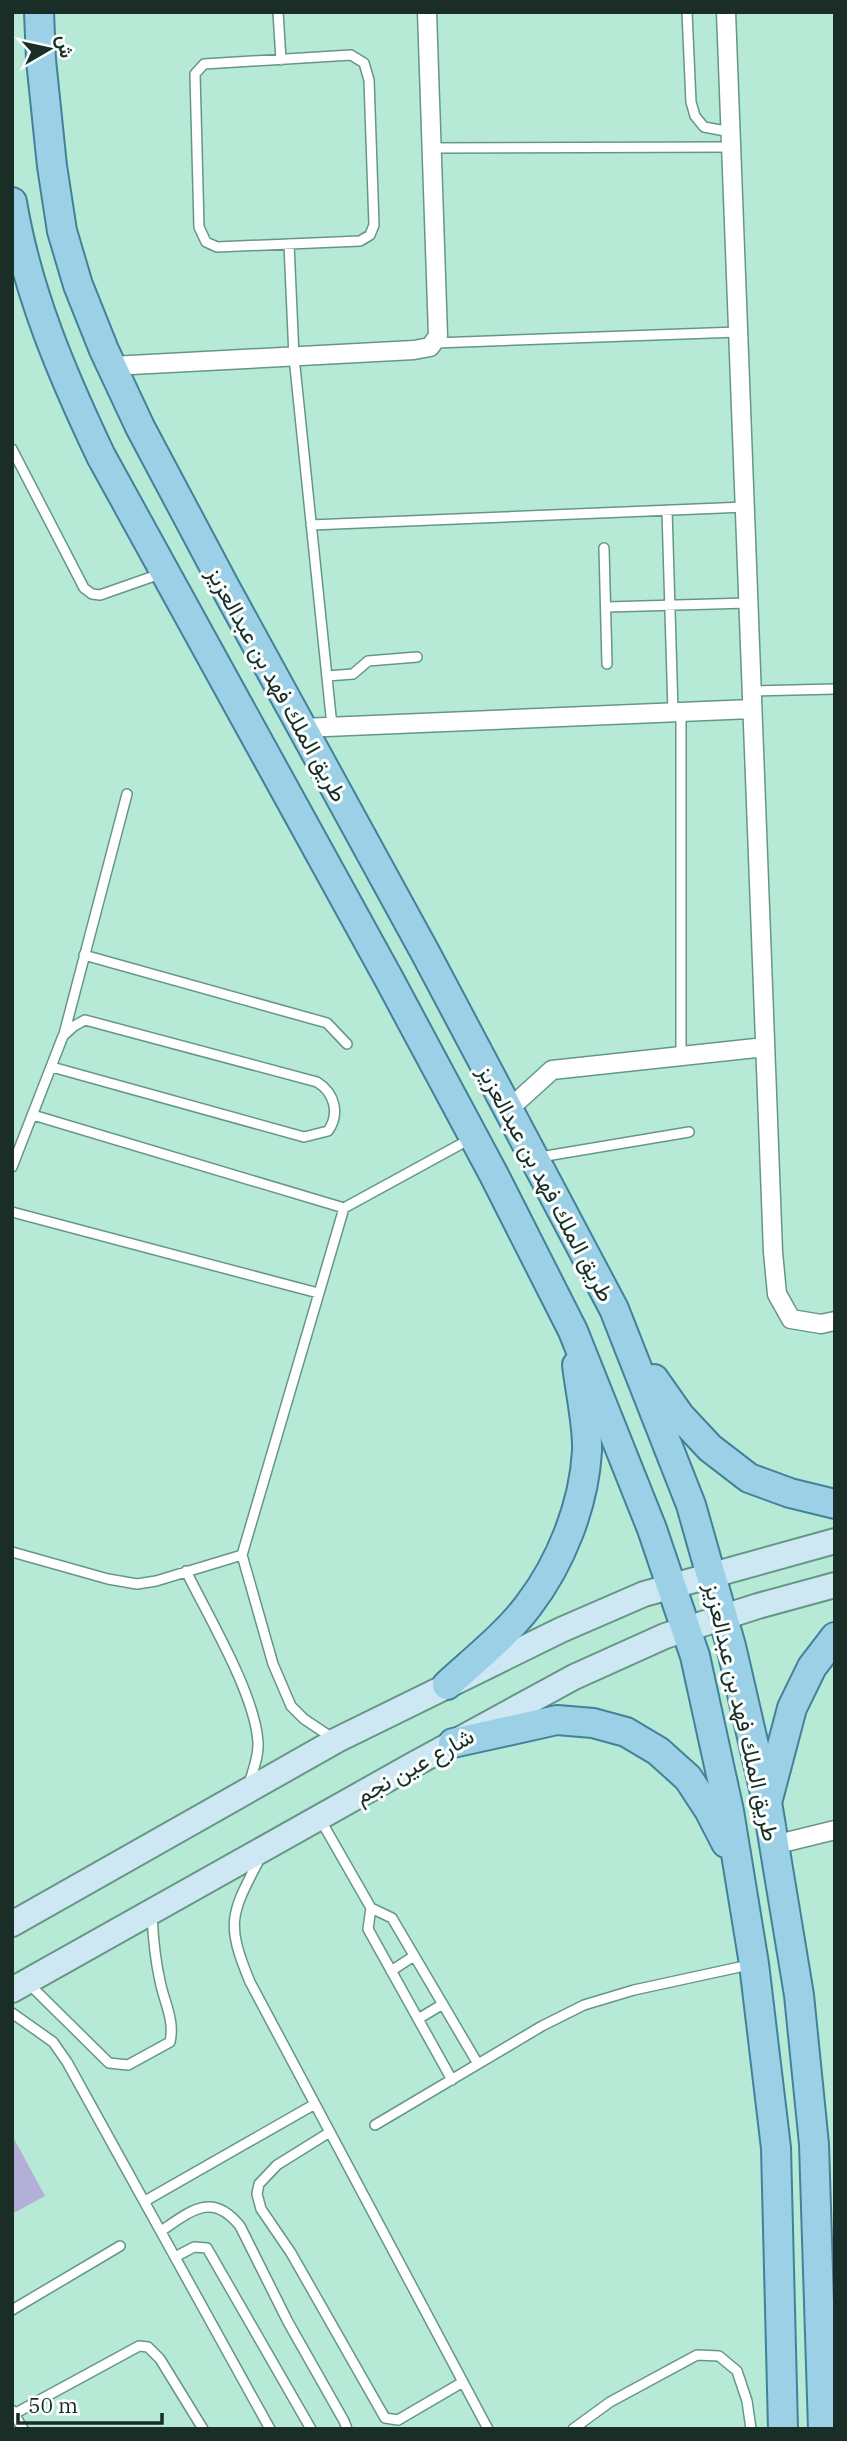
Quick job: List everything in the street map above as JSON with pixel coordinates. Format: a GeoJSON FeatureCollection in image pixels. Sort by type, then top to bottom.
{"type":"FeatureCollection","features":[{"type":"Feature","properties":{"kind":"main road","name":"طريق الملك فهد بن عبدالعزيز"},"geometry":{"type":"LineString","coordinates":[[39,13],[52,166],[62,231],[78,285],[112,366],[140,427],[509,1109],[614,1309],[691,1505],[723,1617],[767,1802],[799,1995],[814,2144],[823,2429]]}},
{"type":"Feature","properties":{"kind":"main road","name":"طريق الملك فهد بن عبدالعزيز"},"geometry":{"type":"LineString","coordinates":[[12,202],[19,243],[60,370],[101,456],[473,1137],[573,1331],[649,1520],[695,1656],[729,1811],[754,1964],[776,2148],[783,2429]]}},
{"type":"Feature","properties":{"kind":"main road"},"geometry":{"type":"LineString","coordinates":[[447,1685],[528,1606],[559,1555],[578,1505],[587,1450],[573,1331]]}},
{"type":"Feature","properties":{"kind":"main road"},"geometry":{"type":"LineString","coordinates":[[626,1339],[680,1416],[710,1448],[749,1478],[790,1493],[835,1504]]}},
{"type":"Feature","properties":{"kind":"main road"},"geometry":{"type":"LineString","coordinates":[[12,1924],[337,1740],[572,1624],[644,1594],[835,1541]]}},
{"type":"Feature","properties":{"kind":"main road","name":"شارع عين نجم"},"geometry":{"type":"LineString","coordinates":[[19,1986],[574,1677],[655,1640],[686,1629],[835,1585]]}},
{"type":"Feature","properties":{"kind":"main road"},"geometry":{"type":"LineString","coordinates":[[767,1802],[792,1707],[811,1667],[835,1637]]}},
{"type":"Feature","properties":{"kind":"main road"},"geometry":{"type":"LineString","coordinates":[[453,1743],[557,1720],[593,1723],[626,1732],[658,1751],[688,1778],[709,1810],[737,1866]]}},
{"type":"Feature","properties":{"kind":"street"},"geometry":{"type":"LineString","coordinates":[[112,366],[430,347],[438,337],[427,12]]}},
{"type":"Feature","properties":{"kind":"street"},"geometry":{"type":"LineString","coordinates":[[726,12],[772,1252],[777,1294],[791,1319],[821,1324],[835,1321]]}},
{"type":"Feature","properties":{"kind":"street"},"geometry":{"type":"LineString","coordinates":[[302,728],[752,709]]}},
{"type":"Feature","properties":{"kind":"street"},"geometry":{"type":"LineString","coordinates":[[509,1109],[552,1070],[765,1047]]}},
{"type":"Feature","properties":{"kind":"street"},"geometry":{"type":"LineString","coordinates":[[774,1845],[835,1830]]}},
{"type":"Feature","properties":{"kind":"lane"},"geometry":{"type":"LineString","coordinates":[[278,12],[281,60]]}},
{"type":"Feature","properties":{"kind":"lane"},"geometry":{"type":"LineString","coordinates":[[687,12],[691,102],[695,116],[704,127],[731,139]]}},
{"type":"Feature","properties":{"kind":"lane"},"geometry":{"type":"LineString","coordinates":[[351,55],[363,63],[369,80],[374,225],[370,235],[360,242],[289,244],[217,247],[205,242],[199,227],[195,74],[204,64],[351,55]]}},
{"type":"Feature","properties":{"kind":"lane"},"geometry":{"type":"LineString","coordinates":[[433,148],[731,139]]}},
{"type":"Feature","properties":{"kind":"lane"},"geometry":{"type":"LineString","coordinates":[[289,244],[294,357],[332,726]]}},
{"type":"Feature","properties":{"kind":"lane"},"geometry":{"type":"LineString","coordinates":[[433,343],[738,332]]}},
{"type":"Feature","properties":{"kind":"lane"},"geometry":{"type":"LineString","coordinates":[[12,449],[16,466],[84,588],[92,594],[100,594],[165,572]]}},
{"type":"Feature","properties":{"kind":"lane"},"geometry":{"type":"LineString","coordinates":[[311,525],[745,507]]}},
{"type":"Feature","properties":{"kind":"lane"},"geometry":{"type":"LineString","coordinates":[[667,510],[669,607],[677,712],[681,1056]]}},
{"type":"Feature","properties":{"kind":"lane"},"geometry":{"type":"LineString","coordinates":[[604,548],[607,664]]}},
{"type":"Feature","properties":{"kind":"lane"},"geometry":{"type":"LineString","coordinates":[[607,607],[748,603]]}},
{"type":"Feature","properties":{"kind":"lane"},"geometry":{"type":"LineString","coordinates":[[327,676],[353,674],[368,661],[417,657]]}},
{"type":"Feature","properties":{"kind":"lane"},"geometry":{"type":"LineString","coordinates":[[752,691],[835,689]]}},
{"type":"Feature","properties":{"kind":"lane"},"geometry":{"type":"LineString","coordinates":[[12,1167],[16,1148],[33,1115],[63,1036],[127,794]]}},
{"type":"Feature","properties":{"kind":"lane"},"geometry":{"type":"LineString","coordinates":[[84,955],[327,1023],[347,1044]]}},
{"type":"Feature","properties":{"kind":"lane"},"geometry":{"type":"LineString","coordinates":[[52,1067],[304,1137],[324,1134],[332,1127],[333,1099],[328,1089],[317,1082],[85,1020],[63,1036]]}},
{"type":"Feature","properties":{"kind":"lane"},"geometry":{"type":"LineString","coordinates":[[33,1115],[344,1208]]}},
{"type":"Feature","properties":{"kind":"lane"},"geometry":{"type":"LineString","coordinates":[[535,1158],[689,1132]]}},
{"type":"Feature","properties":{"kind":"lane"},"geometry":{"type":"LineString","coordinates":[[337,1740],[304,1719],[291,1706],[273,1664],[242,1555],[344,1208],[473,1137]]}},
{"type":"Feature","properties":{"kind":"lane"},"geometry":{"type":"LineString","coordinates":[[12,1212],[318,1293]]}},
{"type":"Feature","properties":{"kind":"lane"},"geometry":{"type":"LineString","coordinates":[[12,1552],[108,1579],[137,1584],[242,1555]]}},
{"type":"Feature","properties":{"kind":"lane"},"geometry":{"type":"LineString","coordinates":[[186,1571],[241,1682],[254,1720],[257,1755],[247,1792]]}},
{"type":"Feature","properties":{"kind":"lane"},"geometry":{"type":"LineString","coordinates":[[319,1817],[371,1908],[392,1918],[478,2064]]}},
{"type":"Feature","properties":{"kind":"lane"},"geometry":{"type":"LineString","coordinates":[[267,1846],[237,1902],[233,1926],[237,1951],[250,1982],[488,2429]]}},
{"type":"Feature","properties":{"kind":"lane"},"geometry":{"type":"LineString","coordinates":[[371,1908],[368,1929],[452,2080]]}},
{"type":"Feature","properties":{"kind":"lane"},"geometry":{"type":"LineString","coordinates":[[19,1986],[109,2063],[128,2066],[151,2054],[170,2042],[173,2028],[160,1986],[152,1910]]}},
{"type":"Feature","properties":{"kind":"lane"},"geometry":{"type":"LineString","coordinates":[[391,1971],[414,1956]]}},
{"type":"Feature","properties":{"kind":"lane"},"geometry":{"type":"LineString","coordinates":[[375,2125],[542,2026],[584,2006],[634,1990],[754,1964]]}},
{"type":"Feature","properties":{"kind":"lane"},"geometry":{"type":"LineString","coordinates":[[418,2019],[443,2004]]}},
{"type":"Feature","properties":{"kind":"lane"},"geometry":{"type":"LineString","coordinates":[[12,2013],[52,2042],[67,2062],[270,2429]]}},
{"type":"Feature","properties":{"kind":"lane"},"geometry":{"type":"LineString","coordinates":[[145,2201],[315,2104]]}},
{"type":"Feature","properties":{"kind":"lane"},"geometry":{"type":"LineString","coordinates":[[330,2132],[291,2155],[267,2174],[259,2184],[257,2194],[261,2209],[290,2253],[384,2418],[398,2420],[463,2382]]}},
{"type":"Feature","properties":{"kind":"lane"},"geometry":{"type":"LineString","coordinates":[[161,2231],[186,2215],[206,2207],[223,2209],[230,2214],[240,2226],[282,2311],[347,2429]]}},
{"type":"Feature","properties":{"kind":"lane"},"geometry":{"type":"LineString","coordinates":[[12,2310],[120,2246]]}},
{"type":"Feature","properties":{"kind":"lane"},"geometry":{"type":"LineString","coordinates":[[175,2257],[194,2247],[206,2248],[311,2429]]}},
{"type":"Feature","properties":{"kind":"lane"},"geometry":{"type":"LineString","coordinates":[[23,2429],[13,2412],[139,2346],[148,2347],[160,2358],[203,2429]]}},
{"type":"Feature","properties":{"kind":"lane"},"geometry":{"type":"LineString","coordinates":[[573,2429],[610,2402],[697,2355],[719,2356],[737,2371],[747,2401],[751,2429]]}},
{"type":"Feature","properties":{"kind":"building"},"geometry":{"type":"Polygon","coordinates":[[[12,2135],[45,2196],[12,2214],[12,2135]]]}}]}
